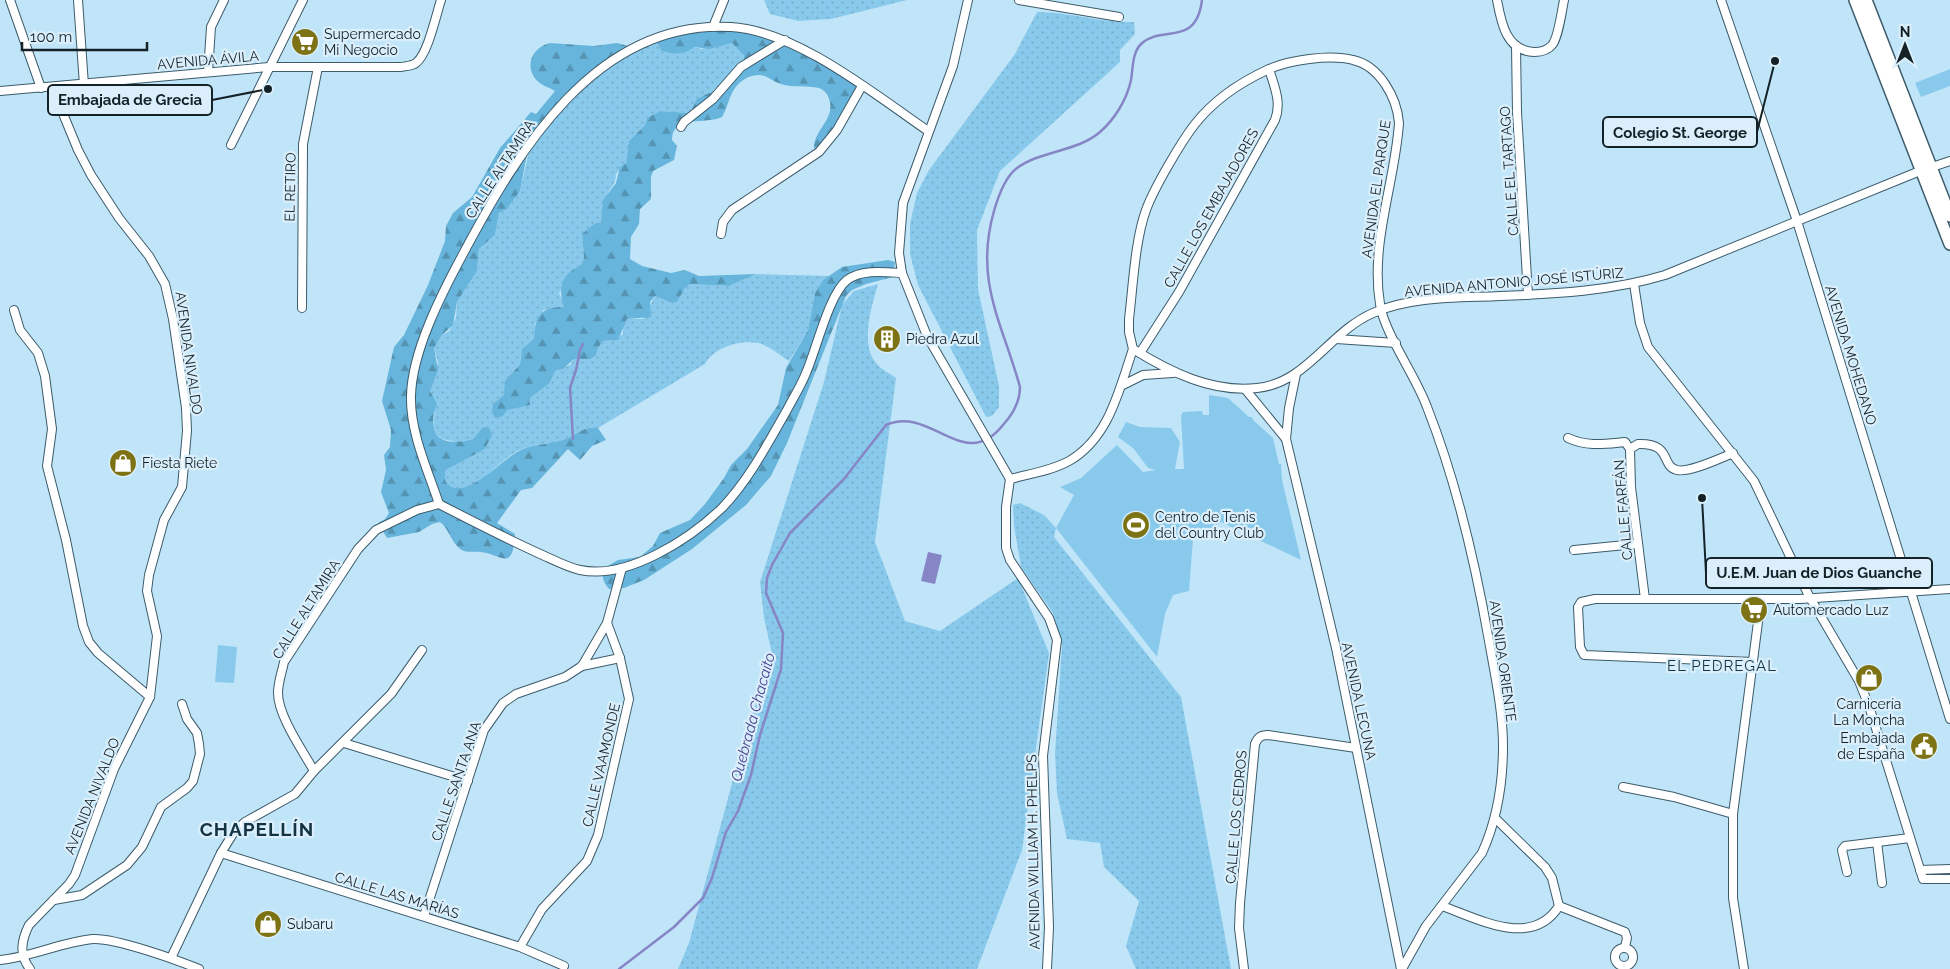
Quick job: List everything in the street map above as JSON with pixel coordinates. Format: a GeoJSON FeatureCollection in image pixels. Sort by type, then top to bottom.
{"type":"FeatureCollection","features":[{"type":"Feature","properties":{"kind":"street"},"geometry":{"type":"LineString","coordinates":[[10,0],[41,88]]}},
{"type":"Feature","properties":{"kind":"street"},"geometry":{"type":"LineString","coordinates":[[78,0],[84,85]]}},
{"type":"Feature","properties":{"kind":"street"},"geometry":{"type":"LineString","coordinates":[[208,72],[211,27],[224,0]]}},
{"type":"Feature","properties":{"kind":"street"},"geometry":{"type":"LineString","coordinates":[[231,145],[303,0]]}},
{"type":"Feature","properties":{"kind":"street","name":"AVENIDA ÁVILA"},"geometry":{"type":"LineString","coordinates":[[0,91],[269,67],[401,67],[417,62],[424,52],[441,0]]}},
{"type":"Feature","properties":{"kind":"street"},"geometry":{"type":"LineString","coordinates":[[713,27],[724,0]]}},
{"type":"Feature","properties":{"kind":"street"},"geometry":{"type":"LineString","coordinates":[[968,0],[953,66],[903,202],[899,245],[902,273],[927,336],[1010,479],[1059,465],[1089,446],[1103,428],[1121,386],[1133,349]]}},
{"type":"Feature","properties":{"kind":"street"},"geometry":{"type":"LineString","coordinates":[[1019,0],[1119,17]]}},
{"type":"Feature","properties":{"kind":"street"},"geometry":{"type":"LineString","coordinates":[[1496,0],[1506,36],[1524,51],[1536,52],[1547,50],[1554,44],[1564,0]]}},
{"type":"Feature","properties":{"kind":"street","name":"AVENIDA MOHEDANO"},"geometry":{"type":"LineString","coordinates":[[1721,0],[1796,221],[1950,719]]}},
{"type":"Feature","properties":{"kind":"street"},"geometry":{"type":"LineString","coordinates":[[1855,0],[1925,169],[1950,216]]}},
{"type":"Feature","properties":{"kind":"street"},"geometry":{"type":"LineString","coordinates":[[1866,0],[1950,244]]}},
{"type":"Feature","properties":{"kind":"street","name":"CALLE ALTAMIRA"},"geometry":{"type":"LineString","coordinates":[[314,772],[281,708],[278,694],[284,662],[358,549],[376,530],[417,510],[440,504],[416,432],[411,396],[426,336],[448,282],[475,230],[532,138],[560,104],[590,77],[618,56],[655,38],[680,29],[713,27],[751,30],[784,40],[862,86],[928,131]]}},
{"type":"Feature","properties":{"kind":"street"},"geometry":{"type":"LineString","coordinates":[[681,127],[684,122],[713,99],[741,67],[784,40]]}},
{"type":"Feature","properties":{"kind":"street","name":"CALLE EL TARTAGO"},"geometry":{"type":"LineString","coordinates":[[1516,46],[1517,112],[1528,295]]}},
{"type":"Feature","properties":{"kind":"street","name":"AVENIDA EL PARQUE"},"geometry":{"type":"LineString","coordinates":[[1133,349],[1128,332],[1142,224],[1153,196],[1194,126],[1212,104],[1232,89],[1269,69],[1311,59],[1353,60],[1367,66],[1378,75],[1394,102],[1399,123],[1378,266],[1381,310]]}},
{"type":"Feature","properties":{"kind":"street","name":"EL RETIRO"},"geometry":{"type":"LineString","coordinates":[[302,308],[303,144],[318,67]]}},
{"type":"Feature","properties":{"kind":"street","name":"CALLE LOS EMBAJADORES"},"geometry":{"type":"LineString","coordinates":[[1140,354],[1179,292],[1275,120],[1279,107],[1269,69]]}},
{"type":"Feature","properties":{"kind":"street"},"geometry":{"type":"LineString","coordinates":[[721,234],[723,222],[732,210],[819,152],[837,130],[862,86]]}},
{"type":"Feature","properties":{"kind":"street","name":"AVENIDA NIVALDO"},"geometry":{"type":"LineString","coordinates":[[22,957],[23,943],[29,925],[54,900],[74,875],[114,769],[150,697],[157,636],[147,591],[149,575],[164,520],[182,487],[184,477],[186,408],[170,298],[158,270],[119,218],[91,175],[78,150],[52,87]]}},
{"type":"Feature","properties":{"kind":"street","name":"AVENIDA ANTONIO JOSÉ ISTÚRIZ"},"geometry":{"type":"LineString","coordinates":[[1133,349],[1176,373],[1207,384],[1244,389],[1274,385],[1296,374],[1336,339],[1367,316],[1381,310],[1435,299],[1528,295],[1634,284],[1665,275],[1925,169],[1950,161]]}},
{"type":"Feature","properties":{"kind":"street"},"geometry":{"type":"LineString","coordinates":[[440,504],[521,546],[580,570],[600,571],[622,568],[644,560],[671,546],[698,527],[721,508],[742,483],[774,432],[806,375],[835,294],[847,280],[879,271],[902,273]]}},
{"type":"Feature","properties":{"kind":"street"},"geometry":{"type":"LineString","coordinates":[[1634,284],[1640,323],[1648,347],[1734,453],[1754,481],[1810,598],[1859,681],[1869,706],[1923,880],[1950,880]]}},
{"type":"Feature","properties":{"kind":"street"},"geometry":{"type":"LineString","coordinates":[[14,310],[20,330],[38,353],[45,376],[52,429],[47,466],[66,540],[83,626],[89,642],[98,653],[150,697]]}},
{"type":"Feature","properties":{"kind":"street","name":"AVENIDA ORIENTE"},"geometry":{"type":"LineString","coordinates":[[1381,310],[1422,392],[1454,480],[1470,540],[1495,672],[1503,746],[1499,801],[1482,853],[1426,926],[1401,969]]}},
{"type":"Feature","properties":{"kind":"street"},"geometry":{"type":"LineString","coordinates":[[1336,339],[1396,343]]}},
{"type":"Feature","properties":{"kind":"street","name":"AVENIDA ANTONIO JOSÉ ISTÚRIZ"},"geometry":{"type":"LineString","coordinates":[[1121,386],[1143,375],[1176,373]]}},
{"type":"Feature","properties":{"kind":"street","name":"AVENIDA LECUNA"},"geometry":{"type":"LineString","coordinates":[[1296,374],[1289,408],[1286,439],[1336,648],[1401,969]]}},
{"type":"Feature","properties":{"kind":"street","name":"AVENIDA LECUNA"},"geometry":{"type":"LineString","coordinates":[[1244,389],[1286,439]]}},
{"type":"Feature","properties":{"kind":"street"},"geometry":{"type":"LineString","coordinates":[[1568,438],[1581,444],[1595,446],[1625,442],[1630,449]]}},
{"type":"Feature","properties":{"kind":"street","name":"CALLE FARFÁN"},"geometry":{"type":"LineString","coordinates":[[1645,599],[1636,544],[1629,460],[1630,449],[1638,444],[1656,445],[1669,463],[1677,470],[1694,467],[1734,453]]}},
{"type":"Feature","properties":{"kind":"street","name":"AVENIDA WILLIAM H. PHELPS"},"geometry":{"type":"LineString","coordinates":[[1010,479],[1006,507],[1006,548],[1010,560],[1049,618],[1057,640],[1043,756],[1049,927],[1047,969]]}},
{"type":"Feature","properties":{"kind":"street"},"geometry":{"type":"LineString","coordinates":[[1574,550],[1636,544]]}},
{"type":"Feature","properties":{"kind":"street"},"geometry":{"type":"LineString","coordinates":[[582,666],[607,623],[622,568]]}},
{"type":"Feature","properties":{"kind":"street"},"geometry":{"type":"LineString","coordinates":[[1753,662],[1584,655],[1581,651],[1578,606],[1581,602],[1595,599],[1810,598],[1950,589]]}},
{"type":"Feature","properties":{"kind":"street"},"geometry":{"type":"LineString","coordinates":[[1744,969],[1733,898],[1733,814],[1762,599]]}},
{"type":"Feature","properties":{"kind":"street","name":"CALLE VAAMONDE"},"geometry":{"type":"LineString","coordinates":[[520,947],[542,909],[587,861],[598,835],[628,713],[628,687],[607,623]]}},
{"type":"Feature","properties":{"kind":"street"},"geometry":{"type":"LineString","coordinates":[[171,958],[221,853],[234,832],[245,822],[295,794],[314,772],[391,694],[422,650]]}},
{"type":"Feature","properties":{"kind":"street"},"geometry":{"type":"LineString","coordinates":[[582,666],[620,658]]}},
{"type":"Feature","properties":{"kind":"street","name":"CALLE SANTA ANA"},"geometry":{"type":"LineString","coordinates":[[424,916],[484,730],[503,703],[516,694],[564,677],[582,666]]}},
{"type":"Feature","properties":{"kind":"street"},"geometry":{"type":"LineString","coordinates":[[54,900],[82,895],[127,865],[142,847],[161,807],[187,788],[193,781],[200,754],[199,744],[197,733],[187,719],[182,704]]}},
{"type":"Feature","properties":{"kind":"street","name":"CALLE LOS CEDROS"},"geometry":{"type":"LineString","coordinates":[[1244,969],[1239,928],[1240,903],[1257,738],[1262,735],[1268,735],[1356,748]]}},
{"type":"Feature","properties":{"kind":"street"},"geometry":{"type":"LineString","coordinates":[[344,743],[468,781]]}},
{"type":"Feature","properties":{"kind":"street"},"geometry":{"type":"LineString","coordinates":[[1623,788],[1674,797],[1733,814]]}},
{"type":"Feature","properties":{"kind":"street"},"geometry":{"type":"LineString","coordinates":[[1495,818],[1545,867],[1552,878],[1560,906]]}},
{"type":"Feature","properties":{"kind":"street"},"geometry":{"type":"LineString","coordinates":[[1848,872],[1842,850],[1845,846],[1910,838]]}},
{"type":"Feature","properties":{"kind":"street"},"geometry":{"type":"LineString","coordinates":[[1877,842],[1882,884]]}},
{"type":"Feature","properties":{"kind":"street","name":"CALLE LAS MARÍAS"},"geometry":{"type":"LineString","coordinates":[[221,853],[520,947],[564,966]]}},
{"type":"Feature","properties":{"kind":"street"},"geometry":{"type":"LineString","coordinates":[[1920,870],[1950,869]]}},
{"type":"Feature","properties":{"kind":"street"},"geometry":{"type":"LineString","coordinates":[[1442,906],[1496,924],[1521,930],[1544,923],[1560,906]]}},
{"type":"Feature","properties":{"kind":"street"},"geometry":{"type":"LineString","coordinates":[[1560,906],[1625,932],[1627,938],[1625,948]]}},
{"type":"Feature","properties":{"kind":"street"},"geometry":{"type":"LineString","coordinates":[[0,960],[22,957],[93,939],[171,958],[199,969]]}},
{"type":"Feature","properties":{"kind":"street"},"geometry":{"type":"LineString","coordinates":[[22,957],[30,969]]}},
{"type":"Feature","properties":{"kind":"shaded area"},"geometry":{"type":"Polygon","coordinates":[[[764,0],[907,0],[831,19],[798,21],[770,14],[764,0]]]}},
{"type":"Feature","properties":{"kind":"shaded area"},"geometry":{"type":"Polygon","coordinates":[[[1037,12],[1134,22],[1135,34],[1120,50],[1120,62],[1000,171],[977,230],[978,289],[999,386],[999,407],[992,416],[986,417],[918,285],[910,254],[910,224],[917,193],[929,170],[1015,54],[1037,12]]]}},
{"type":"Feature","properties":{"kind":"shaded area"},"geometry":{"type":"Polygon","coordinates":[[[655,38],[702,49],[732,43],[744,56],[736,73],[702,98],[690,113],[660,111],[647,118],[645,125],[629,141],[626,163],[616,174],[614,184],[607,194],[601,222],[582,234],[584,257],[582,264],[575,268],[559,293],[565,307],[543,310],[535,324],[534,340],[524,350],[520,364],[508,380],[505,390],[507,410],[530,398],[549,384],[556,370],[570,365],[574,359],[596,355],[603,341],[611,341],[623,334],[623,326],[627,319],[643,319],[655,296],[669,302],[690,284],[729,286],[756,274],[830,276],[823,280],[815,293],[808,330],[789,361],[770,348],[758,343],[751,342],[728,346],[715,353],[705,364],[598,428],[584,429],[561,441],[520,450],[485,476],[466,487],[457,488],[447,485],[444,477],[446,470],[485,449],[491,435],[489,429],[483,427],[473,439],[457,442],[442,439],[436,434],[433,427],[435,408],[430,391],[438,362],[434,348],[442,335],[449,331],[456,318],[457,302],[477,271],[479,249],[495,235],[499,213],[507,209],[520,191],[532,138],[590,77],[655,38]]]}},
{"type":"Feature","properties":{"kind":"shaded area"},"geometry":{"type":"Polygon","coordinates":[[[1950,69],[1950,86],[1921,97],[1915,83],[1950,69]]]}},
{"type":"Feature","properties":{"kind":"shaded area"},"geometry":{"type":"Polygon","coordinates":[[[878,284],[869,325],[869,346],[877,364],[896,378],[875,542],[905,621],[940,631],[1018,578],[1049,653],[1022,850],[977,969],[678,969],[689,943],[742,746],[772,654],[764,618],[760,582],[824,382],[842,305],[854,291],[878,284]]]}},
{"type":"Feature","properties":{"kind":"shaded area","name":"Centro de Tenis del Country Club"},"geometry":{"type":"Polygon","coordinates":[[[1209,395],[1228,398],[1249,417],[1252,417],[1273,438],[1279,464],[1281,464],[1282,480],[1301,560],[1221,522],[1193,539],[1189,591],[1173,595],[1165,614],[1157,657],[1056,528],[1074,495],[1060,487],[1081,478],[1117,445],[1143,472],[1156,470],[1148,468],[1134,449],[1118,437],[1126,422],[1140,427],[1171,428],[1180,442],[1175,469],[1184,469],[1181,416],[1183,412],[1202,411],[1203,415],[1209,415],[1209,395]]]}},
{"type":"Feature","properties":{"kind":"shaded area"},"geometry":{"type":"Polygon","coordinates":[[[1020,503],[1044,515],[1056,528],[1054,537],[1181,697],[1231,969],[1136,969],[1126,946],[1139,901],[1104,867],[1100,843],[1067,839],[1057,793],[1055,754],[1062,645],[1053,613],[1021,567],[1014,526],[1013,505],[1020,503]]]}},
{"type":"Feature","properties":{"kind":"shaded area"},"geometry":{"type":"Polygon","coordinates":[[[928,552],[942,555],[935,584],[921,581],[928,552]]]}},
{"type":"Feature","properties":{"kind":"shaded area"},"geometry":{"type":"Polygon","coordinates":[[[218,645],[237,647],[234,683],[215,682],[218,645]]]}},
{"type":"Feature","properties":{"kind":"green space"},"geometry":{"type":"Polygon","coordinates":[[[731,27],[785,40],[862,86],[819,152],[814,148],[817,135],[830,112],[827,94],[819,88],[786,85],[760,75],[748,77],[736,87],[722,117],[684,123],[673,132],[672,140],[677,146],[674,160],[653,171],[651,177],[651,199],[640,209],[639,224],[631,237],[630,259],[642,266],[671,273],[685,270],[699,276],[756,274],[729,286],[690,284],[684,289],[677,302],[669,302],[655,296],[650,302],[651,317],[627,319],[618,340],[603,341],[596,355],[590,359],[574,359],[563,369],[556,370],[549,384],[530,398],[530,405],[507,410],[503,416],[495,418],[492,412],[493,404],[504,395],[505,381],[520,364],[522,349],[534,339],[536,324],[540,314],[549,309],[564,307],[561,287],[570,272],[582,264],[584,257],[582,234],[594,224],[601,222],[603,200],[616,183],[620,167],[626,163],[629,141],[645,125],[647,118],[660,111],[690,113],[697,99],[717,89],[743,63],[744,56],[732,43],[709,49],[694,47],[682,53],[669,53],[661,50],[655,38],[680,29],[731,27]]]}},
{"type":"Feature","properties":{"kind":"green space"},"geometry":{"type":"Polygon","coordinates":[[[550,43],[594,46],[617,43],[632,47],[560,104],[527,154],[520,191],[507,209],[499,213],[495,235],[479,249],[477,271],[457,302],[453,325],[442,335],[434,348],[438,370],[430,391],[437,404],[433,424],[438,436],[448,441],[473,439],[483,427],[489,428],[492,435],[485,449],[446,470],[445,477],[447,483],[458,488],[467,486],[486,476],[519,451],[563,440],[584,429],[598,428],[606,440],[592,446],[580,460],[568,449],[532,488],[521,490],[497,523],[515,534],[512,554],[508,558],[487,553],[463,551],[455,544],[440,522],[432,524],[419,532],[387,538],[378,523],[385,519],[389,513],[381,492],[386,470],[384,455],[390,447],[391,430],[382,401],[394,347],[404,335],[428,285],[445,241],[446,226],[453,213],[472,197],[500,148],[531,112],[536,114],[555,91],[534,77],[530,66],[533,56],[539,48],[550,43]]]}},
{"type":"Feature","properties":{"kind":"green space"},"geometry":{"type":"Polygon","coordinates":[[[888,260],[895,262],[893,277],[866,284],[852,290],[846,296],[787,443],[771,476],[746,505],[692,549],[644,580],[624,588],[609,589],[603,578],[606,567],[618,560],[640,557],[653,546],[660,533],[690,520],[705,504],[731,465],[747,449],[778,405],[786,368],[808,330],[815,293],[823,280],[842,267],[888,260]]]}},
{"type":"Feature","properties":{"kind":"waterway","name":"Quebrada Chacaíto"},"geometry":{"type":"LineString","coordinates":[[619,969],[674,927],[703,898],[712,878],[726,832],[738,811],[751,775],[760,735],[781,669],[783,633],[766,593],[767,578],[772,565],[790,533],[844,479],[886,425],[902,421],[918,423],[961,441],[975,443],[989,438],[1007,421],[1017,403],[1020,387],[993,301],[987,259],[994,211],[1002,188],[1013,172],[1027,162],[1081,144],[1100,132],[1115,115],[1127,94],[1134,56],[1141,44],[1149,38],[1186,30],[1199,15],[1202,0]]}},
{"type":"Feature","properties":{"kind":"waterway"},"geometry":{"type":"LineString","coordinates":[[573,439],[570,388],[583,344]]}},
{"type":"Feature","properties":{"kind":"place","name":"Supermercado Mi Negocio"},"geometry":{"type":"Point","coordinates":[305,42]}},
{"type":"Feature","properties":{"kind":"place","name":"Colegio St. George"},"geometry":{"type":"Point","coordinates":[1775,61]}},
{"type":"Feature","properties":{"kind":"place","name":"Embajada de Grecia"},"geometry":{"type":"Point","coordinates":[268,89]}},
{"type":"Feature","properties":{"kind":"place","name":"Piedra Azul"},"geometry":{"type":"Point","coordinates":[887,339]}},
{"type":"Feature","properties":{"kind":"place","name":"Fiesta Riete"},"geometry":{"type":"Point","coordinates":[123,463]}},
{"type":"Feature","properties":{"kind":"place","name":"U.E.M. Juan de Dios Guanche"},"geometry":{"type":"Point","coordinates":[1702,498]}},
{"type":"Feature","properties":{"kind":"place","name":"Centro de Tenis del Country Club"},"geometry":{"type":"Point","coordinates":[1136,525]}},
{"type":"Feature","properties":{"kind":"place","name":"Automercado Luz"},"geometry":{"type":"Point","coordinates":[1754,610]}},
{"type":"Feature","properties":{"kind":"place","name":"Carnicería La Moncha"},"geometry":{"type":"Point","coordinates":[1869,678]}},
{"type":"Feature","properties":{"kind":"place","name":"Embajada de España"},"geometry":{"type":"Point","coordinates":[1924,746]}},
{"type":"Feature","properties":{"kind":"place","name":"Subaru"},"geometry":{"type":"Point","coordinates":[268,924]}},
{"type":"Feature","properties":{"kind":"district","name":"EL PEDREGAL"},"geometry":{"type":"Point","coordinates":[1722,666]}},
{"type":"Feature","properties":{"kind":"district","name":"CHAPELLÍN"},"geometry":{"type":"Point","coordinates":[257,829]}}]}
